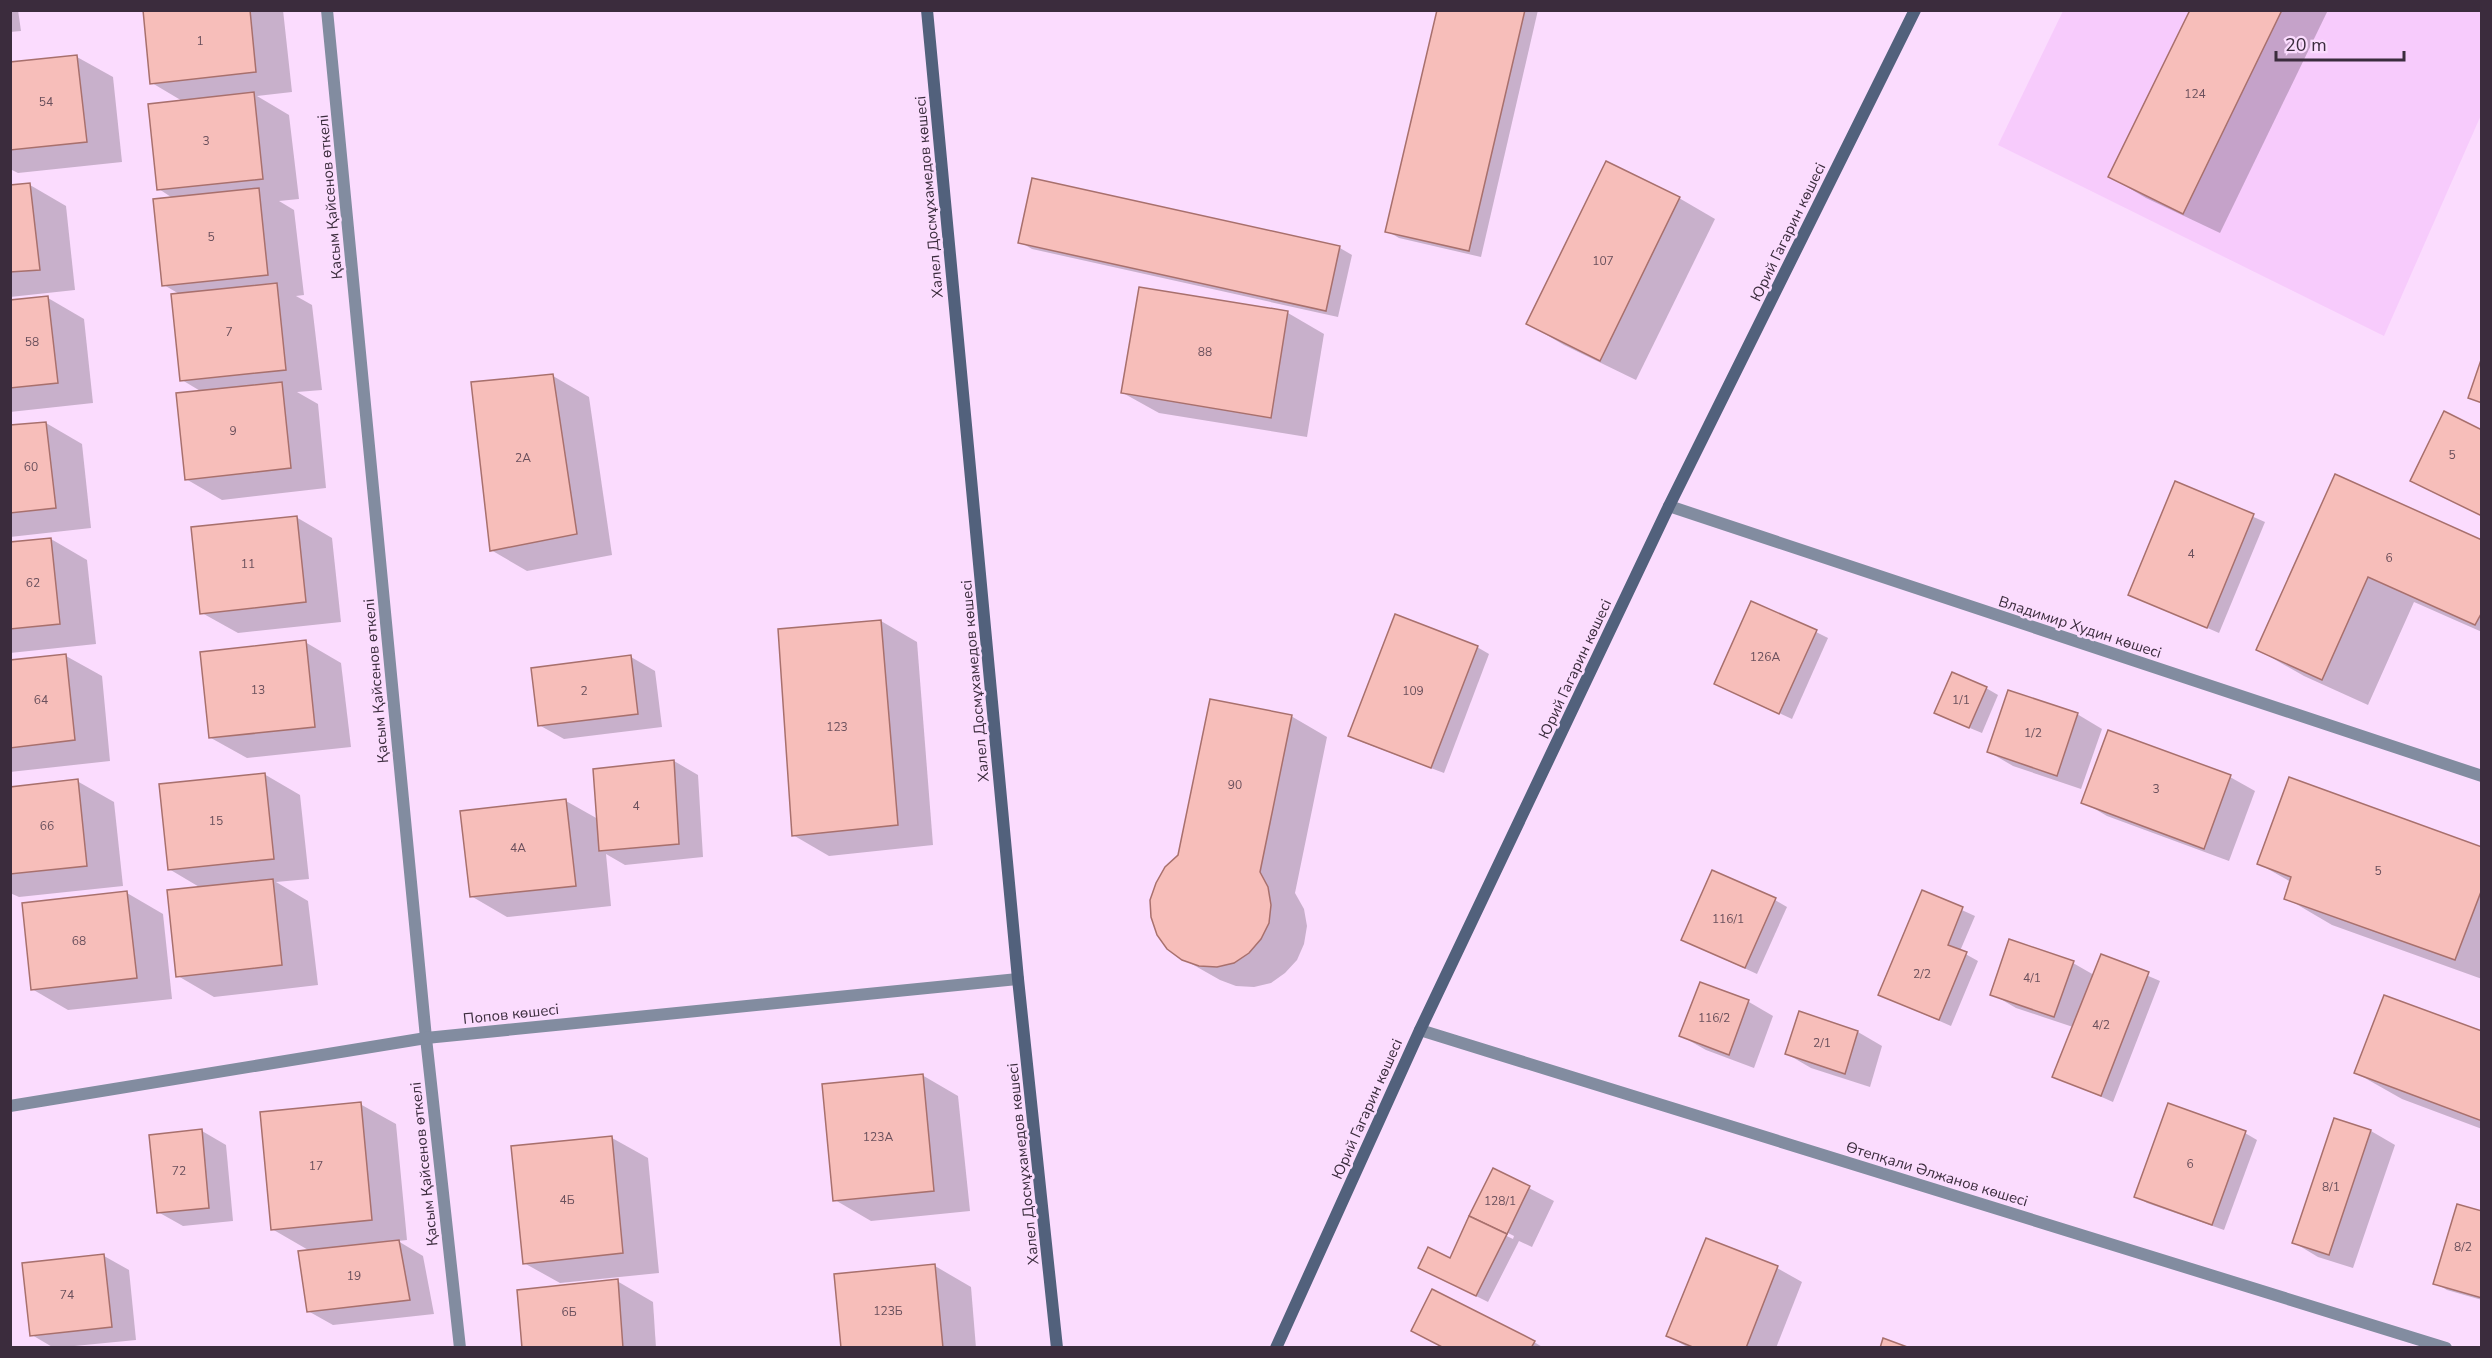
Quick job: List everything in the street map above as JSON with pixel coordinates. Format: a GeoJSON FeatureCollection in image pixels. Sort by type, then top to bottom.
{"type":"FeatureCollection","features":[{"type":"Feature","properties":{"kind":"street","name":"Қасым Қайсенов өткелі"},"geometry":{"type":"LineString","coordinates":[[327,10],[426,1038],[460,1347]]}},
{"type":"Feature","properties":{"kind":"street","name":"Халел Досмұхамедов көшесі"},"geometry":{"type":"LineString","coordinates":[[927,10],[1018,979],[1057,1347]]}},
{"type":"Feature","properties":{"kind":"street","name":"Юрий Гагарин көшесі"},"geometry":{"type":"LineString","coordinates":[[1276,1347],[1420,1030],[1669,506],[1915,10]]}},
{"type":"Feature","properties":{"kind":"street","name":"Владимир Худин көшесі"},"geometry":{"type":"LineString","coordinates":[[1669,506],[2481,775]]}},
{"type":"Feature","properties":{"kind":"street","name":"Попов көшесі"},"geometry":{"type":"LineString","coordinates":[[10,1106],[426,1038],[1018,979]]}},
{"type":"Feature","properties":{"kind":"street","name":"Өтепқали Әлжанов көшесі"},"geometry":{"type":"LineString","coordinates":[[1420,1030],[2446,1347]]}},
{"type":"Feature","properties":{"kind":"shaded area"},"geometry":{"type":"Polygon","coordinates":[[[2063,11],[2481,11],[2481,115],[2384,336],[1998,145],[2063,11]]]}},
{"type":"Feature","properties":{"kind":"building"},"geometry":{"type":"Polygon","coordinates":[[[143,10],[250,10],[256,72],[150,84],[143,10]]]}},
{"type":"Feature","properties":{"kind":"building"},"geometry":{"type":"Polygon","coordinates":[[[1437,10],[1525,10],[1469,251],[1385,232],[1437,10]]]}},
{"type":"Feature","properties":{"kind":"building"},"geometry":{"type":"Polygon","coordinates":[[[2190,10],[2282,10],[2183,214],[2108,177],[2190,10]]]}},
{"type":"Feature","properties":{"kind":"building"},"geometry":{"type":"Polygon","coordinates":[[[77,55],[87,142],[10,150],[10,62],[77,55]]]}},
{"type":"Feature","properties":{"kind":"building"},"geometry":{"type":"Polygon","coordinates":[[[254,92],[263,179],[157,190],[148,104],[254,92]]]}},
{"type":"Feature","properties":{"kind":"building"},"geometry":{"type":"Polygon","coordinates":[[[1606,161],[1680,197],[1600,361],[1526,324],[1606,161]]]}},
{"type":"Feature","properties":{"kind":"building"},"geometry":{"type":"Polygon","coordinates":[[[1032,178],[1340,246],[1326,311],[1018,243],[1032,178]]]}},
{"type":"Feature","properties":{"kind":"building"},"geometry":{"type":"Polygon","coordinates":[[[30,183],[40,270],[10,272],[10,185],[30,183]]]}},
{"type":"Feature","properties":{"kind":"building"},"geometry":{"type":"Polygon","coordinates":[[[259,188],[268,275],[162,286],[153,199],[259,188]]]}},
{"type":"Feature","properties":{"kind":"building"},"geometry":{"type":"Polygon","coordinates":[[[277,283],[286,370],[180,381],[171,294],[277,283]]]}},
{"type":"Feature","properties":{"kind":"building"},"geometry":{"type":"Polygon","coordinates":[[[1139,287],[1288,311],[1271,418],[1121,393],[1139,287]]]}},
{"type":"Feature","properties":{"kind":"building"},"geometry":{"type":"Polygon","coordinates":[[[48,296],[58,383],[10,388],[10,300],[48,296]]]}},
{"type":"Feature","properties":{"kind":"building"},"geometry":{"type":"Polygon","coordinates":[[[2482,357],[2482,403],[2468,398],[2482,357]]]}},
{"type":"Feature","properties":{"kind":"building"},"geometry":{"type":"Polygon","coordinates":[[[553,374],[577,534],[490,551],[471,382],[553,374]]]}},
{"type":"Feature","properties":{"kind":"building"},"geometry":{"type":"Polygon","coordinates":[[[282,382],[291,468],[185,480],[176,393],[282,382]]]}},
{"type":"Feature","properties":{"kind":"building"},"geometry":{"type":"Polygon","coordinates":[[[2444,411],[2482,430],[2482,516],[2410,481],[2444,411]]]}},
{"type":"Feature","properties":{"kind":"building"},"geometry":{"type":"Polygon","coordinates":[[[46,422],[56,508],[10,513],[10,425],[46,422]]]}},
{"type":"Feature","properties":{"kind":"building"},"geometry":{"type":"Polygon","coordinates":[[[2335,474],[2482,540],[2482,612],[2475,625],[2368,577],[2322,680],[2256,650],[2335,474]]]}},
{"type":"Feature","properties":{"kind":"building"},"geometry":{"type":"Polygon","coordinates":[[[2175,481],[2254,514],[2207,628],[2128,595],[2175,481]]]}},
{"type":"Feature","properties":{"kind":"building"},"geometry":{"type":"Polygon","coordinates":[[[297,516],[306,602],[200,614],[191,527],[297,516]]]}},
{"type":"Feature","properties":{"kind":"building"},"geometry":{"type":"Polygon","coordinates":[[[51,538],[60,624],[10,629],[10,542],[51,538]]]}},
{"type":"Feature","properties":{"kind":"building"},"geometry":{"type":"Polygon","coordinates":[[[1751,601],[1817,630],[1779,714],[1714,684],[1751,601]]]}},
{"type":"Feature","properties":{"kind":"building"},"geometry":{"type":"Polygon","coordinates":[[[1395,614],[1478,646],[1431,768],[1348,736],[1395,614]]]}},
{"type":"Feature","properties":{"kind":"building"},"geometry":{"type":"Polygon","coordinates":[[[881,620],[898,825],[792,836],[778,629],[881,620]]]}},
{"type":"Feature","properties":{"kind":"building"},"geometry":{"type":"Polygon","coordinates":[[[306,640],[315,727],[209,738],[200,652],[306,640]]]}},
{"type":"Feature","properties":{"kind":"building"},"geometry":{"type":"Polygon","coordinates":[[[66,654],[75,740],[10,748],[10,660],[66,654]]]}},
{"type":"Feature","properties":{"kind":"building"},"geometry":{"type":"Polygon","coordinates":[[[631,655],[638,714],[538,726],[531,668],[631,655]]]}},
{"type":"Feature","properties":{"kind":"building"},"geometry":{"type":"Polygon","coordinates":[[[1952,672],[1987,687],[1969,728],[1934,713],[1952,672]]]}},
{"type":"Feature","properties":{"kind":"building"},"geometry":{"type":"Polygon","coordinates":[[[2008,690],[2078,713],[2057,776],[1987,752],[2008,690]]]}},
{"type":"Feature","properties":{"kind":"building"},"geometry":{"type":"Polygon","coordinates":[[[1210,699],[1292,715],[1260,872],[1268,887],[1271,905],[1269,923],[1261,939],[1249,953],[1234,963],[1217,967],[1199,966],[1182,960],[1167,949],[1157,935],[1151,917],[1150,900],[1165,867],[1178,855],[1210,699]]]}},
{"type":"Feature","properties":{"kind":"building"},"geometry":{"type":"Polygon","coordinates":[[[2108,730],[2231,775],[2204,849],[2081,803],[2108,730]]]}},
{"type":"Feature","properties":{"kind":"building"},"geometry":{"type":"Polygon","coordinates":[[[674,760],[679,844],[599,851],[593,769],[674,760]]]}},
{"type":"Feature","properties":{"kind":"building"},"geometry":{"type":"Polygon","coordinates":[[[265,773],[274,859],[168,870],[159,784],[265,773]]]}},
{"type":"Feature","properties":{"kind":"building"},"geometry":{"type":"Polygon","coordinates":[[[2289,777],[2482,847],[2482,889],[2455,960],[2284,899],[2291,877],[2257,864],[2289,777]]]}},
{"type":"Feature","properties":{"kind":"building"},"geometry":{"type":"Polygon","coordinates":[[[78,779],[87,866],[10,874],[10,787],[78,779]]]}},
{"type":"Feature","properties":{"kind":"building"},"geometry":{"type":"Polygon","coordinates":[[[566,799],[576,886],[470,897],[460,811],[566,799]]]}},
{"type":"Feature","properties":{"kind":"building"},"geometry":{"type":"Polygon","coordinates":[[[1712,870],[1776,898],[1745,968],[1681,940],[1712,870]]]}},
{"type":"Feature","properties":{"kind":"building"},"geometry":{"type":"Polygon","coordinates":[[[273,879],[282,965],[176,977],[167,890],[273,879]]]}},
{"type":"Feature","properties":{"kind":"building"},"geometry":{"type":"Polygon","coordinates":[[[1922,890],[1963,907],[1948,945],[1967,952],[1939,1020],[1878,995],[1922,890]]]}},
{"type":"Feature","properties":{"kind":"building"},"geometry":{"type":"Polygon","coordinates":[[[127,891],[137,978],[31,990],[22,903],[127,891]]]}},
{"type":"Feature","properties":{"kind":"building"},"geometry":{"type":"Polygon","coordinates":[[[2009,939],[2074,961],[2054,1017],[1990,995],[2009,939]]]}},
{"type":"Feature","properties":{"kind":"building"},"geometry":{"type":"Polygon","coordinates":[[[2101,954],[2149,972],[2101,1096],[2052,1077],[2101,954]]]}},
{"type":"Feature","properties":{"kind":"building"},"geometry":{"type":"Polygon","coordinates":[[[1700,982],[1749,1000],[1729,1055],[1679,1036],[1700,982]]]}},
{"type":"Feature","properties":{"kind":"building"},"geometry":{"type":"Polygon","coordinates":[[[2384,995],[2482,1031],[2482,1121],[2354,1073],[2384,995]]]}},
{"type":"Feature","properties":{"kind":"building"},"geometry":{"type":"Polygon","coordinates":[[[1799,1011],[1858,1031],[1845,1074],[1785,1054],[1799,1011]]]}},
{"type":"Feature","properties":{"kind":"building"},"geometry":{"type":"Polygon","coordinates":[[[923,1074],[934,1191],[833,1201],[822,1084],[923,1074]]]}},
{"type":"Feature","properties":{"kind":"building"},"geometry":{"type":"Polygon","coordinates":[[[361,1102],[372,1220],[271,1230],[260,1112],[361,1102]]]}},
{"type":"Feature","properties":{"kind":"building"},"geometry":{"type":"Polygon","coordinates":[[[2168,1103],[2246,1131],[2212,1225],[2134,1197],[2168,1103]]]}},
{"type":"Feature","properties":{"kind":"building"},"geometry":{"type":"Polygon","coordinates":[[[2334,1118],[2371,1130],[2329,1255],[2292,1243],[2334,1118]]]}},
{"type":"Feature","properties":{"kind":"building"},"geometry":{"type":"Polygon","coordinates":[[[202,1129],[209,1208],[157,1213],[149,1135],[202,1129]]]}},
{"type":"Feature","properties":{"kind":"building"},"geometry":{"type":"Polygon","coordinates":[[[612,1136],[623,1253],[523,1264],[511,1146],[612,1136]]]}},
{"type":"Feature","properties":{"kind":"building"},"geometry":{"type":"Polygon","coordinates":[[[1493,1168],[1530,1186],[1507,1234],[1469,1216],[1493,1168]]]}},
{"type":"Feature","properties":{"kind":"building"},"geometry":{"type":"Polygon","coordinates":[[[2457,1204],[2482,1211],[2482,1298],[2433,1284],[2457,1204]]]}},
{"type":"Feature","properties":{"kind":"building"},"geometry":{"type":"Polygon","coordinates":[[[1469,1216],[1507,1234],[1476,1296],[1418,1268],[1428,1247],[1450,1258],[1469,1216]]]}},
{"type":"Feature","properties":{"kind":"building"},"geometry":{"type":"Polygon","coordinates":[[[1706,1238],[1778,1266],[1746,1348],[1695,1348],[1666,1336],[1706,1238]]]}},
{"type":"Feature","properties":{"kind":"building"},"geometry":{"type":"Polygon","coordinates":[[[399,1240],[410,1300],[307,1312],[298,1251],[399,1240]]]}},
{"type":"Feature","properties":{"kind":"building"},"geometry":{"type":"Polygon","coordinates":[[[104,1254],[112,1327],[30,1336],[22,1263],[104,1254]]]}},
{"type":"Feature","properties":{"kind":"building"},"geometry":{"type":"Polygon","coordinates":[[[935,1264],[943,1348],[841,1348],[834,1274],[935,1264]]]}},
{"type":"Feature","properties":{"kind":"building"},"geometry":{"type":"Polygon","coordinates":[[[618,1279],[623,1348],[522,1348],[517,1290],[618,1279]]]}},
{"type":"Feature","properties":{"kind":"building"},"geometry":{"type":"Polygon","coordinates":[[[1432,1289],[1535,1341],[1531,1348],[1444,1348],[1411,1331],[1432,1289]]]}},
{"type":"Feature","properties":{"kind":"building"},"geometry":{"type":"Polygon","coordinates":[[[1883,1338],[1910,1348],[1880,1348],[1883,1338]]]}}]}
